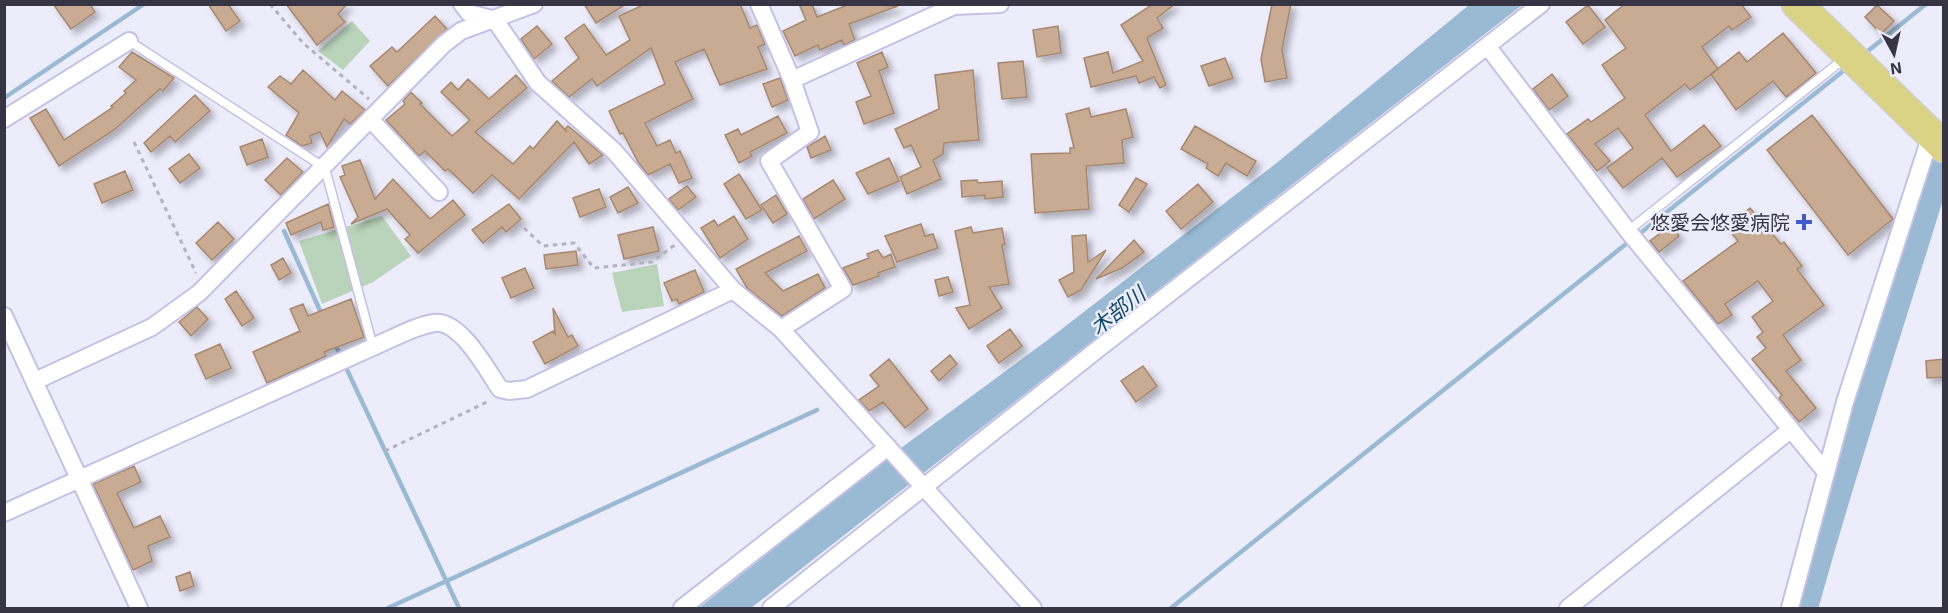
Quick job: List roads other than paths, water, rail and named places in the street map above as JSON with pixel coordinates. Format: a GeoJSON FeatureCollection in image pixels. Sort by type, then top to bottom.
{"type":"FeatureCollection","features":[{"type":"Feature","properties":{"kind":"highway"},"geometry":{"type":"LineString","coordinates":[[1797,4],[1937,141]]}},
{"type":"Feature","properties":{"kind":"street"},"geometry":{"type":"LineString","coordinates":[[462,4],[469,13],[495,20],[538,83],[614,151],[733,290],[781,329],[1033,609]]}},
{"type":"Feature","properties":{"kind":"street"},"geometry":{"type":"LineString","coordinates":[[35,381],[152,327],[199,293],[325,168],[375,113],[444,44],[461,31],[534,4]]}},
{"type":"Feature","properties":{"kind":"street"},"geometry":{"type":"LineString","coordinates":[[759,4],[792,80],[810,132],[769,161],[843,289],[781,329]]}},
{"type":"Feature","properties":{"kind":"street"},"geometry":{"type":"LineString","coordinates":[[792,80],[954,6],[1000,4]]}},
{"type":"Feature","properties":{"kind":"street"},"geometry":{"type":"LineString","coordinates":[[771,609],[924,486],[1541,4]]}},
{"type":"Feature","properties":{"kind":"street"},"geometry":{"type":"LineString","coordinates":[[4,119],[129,41]]}},
{"type":"Feature","properties":{"kind":"street"},"geometry":{"type":"LineString","coordinates":[[1488,47],[1628,231],[1789,431],[1825,471]]}},
{"type":"Feature","properties":{"kind":"street"},"geometry":{"type":"LineString","coordinates":[[375,113],[439,192]]}},
{"type":"Feature","properties":{"kind":"street"},"geometry":{"type":"LineString","coordinates":[[1790,609],[1825,471],[1937,141]]}},
{"type":"Feature","properties":{"kind":"street"},"geometry":{"type":"LineString","coordinates":[[4,513],[373,346],[434,323],[449,324],[466,340],[500,389],[509,391],[527,389],[733,290]]}},
{"type":"Feature","properties":{"kind":"street"},"geometry":{"type":"LineString","coordinates":[[4,316],[139,609]]}},
{"type":"Feature","properties":{"kind":"street"},"geometry":{"type":"LineString","coordinates":[[1568,609],[1789,431]]}},
{"type":"Feature","properties":{"kind":"street"},"geometry":{"type":"LineString","coordinates":[[682,609],[888,447]]}},
{"type":"Feature","properties":{"kind":"lane"},"geometry":{"type":"LineString","coordinates":[[129,41],[325,168],[373,346]]}},
{"type":"Feature","properties":{"kind":"lane"},"geometry":{"type":"LineString","coordinates":[[1628,231],[1848,56]]}},
{"type":"Feature","properties":{"kind":"water","name":"木部川"},"geometry":{"type":"Polygon","coordinates":[[[1469,5],[1522,5],[751,608],[699,608],[901,448],[1045,342],[1279,161],[1469,5]]]}},
{"type":"Feature","properties":{"kind":"waterway"},"geometry":{"type":"LineString","coordinates":[[4,98],[144,4]]}},
{"type":"Feature","properties":{"kind":"waterway"},"geometry":{"type":"LineString","coordinates":[[1863,55],[1926,4]]}},
{"type":"Feature","properties":{"kind":"waterway"},"geometry":{"type":"LineString","coordinates":[[1638,235],[1847,68]]}},
{"type":"Feature","properties":{"kind":"waterway"},"geometry":{"type":"LineString","coordinates":[[1804,608],[1837,493],[1944,148]]}},
{"type":"Feature","properties":{"kind":"waterway"},"geometry":{"type":"LineString","coordinates":[[284,231],[322,315]]}},
{"type":"Feature","properties":{"kind":"waterway"},"geometry":{"type":"LineString","coordinates":[[1171,608],[1631,240]]}},
{"type":"Feature","properties":{"kind":"waterway"},"geometry":{"type":"LineString","coordinates":[[334,342],[459,608]]}},
{"type":"Feature","properties":{"kind":"waterway"},"geometry":{"type":"LineString","coordinates":[[388,608],[817,410]]}},
{"type":"Feature","properties":{"kind":"place","name":"悠愛会悠愛病院"},"geometry":{"type":"Point","coordinates":[1804,222]}}]}
